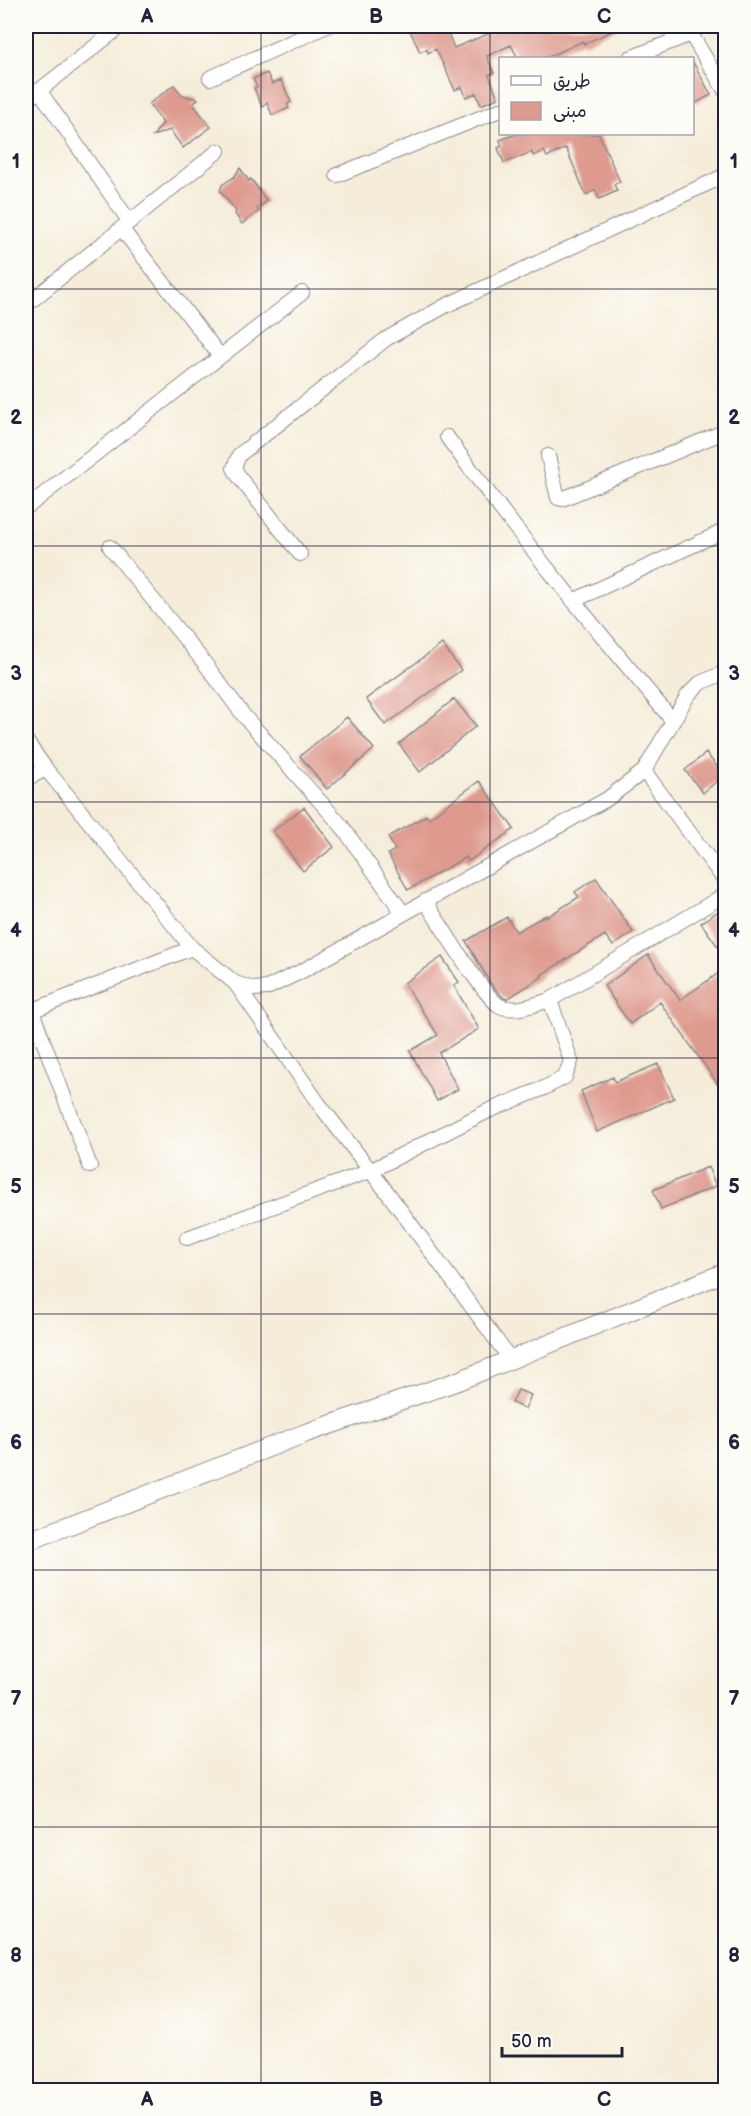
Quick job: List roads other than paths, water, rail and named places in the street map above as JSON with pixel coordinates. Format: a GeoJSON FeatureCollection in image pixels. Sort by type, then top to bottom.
{"type":"FeatureCollection","features":[{"type":"Feature","properties":{"kind":"street"},"geometry":{"type":"LineString","coordinates":[[26,101],[122,26]]}},
{"type":"Feature","properties":{"kind":"street"},"geometry":{"type":"LineString","coordinates":[[210,78],[327,26]]}},
{"type":"Feature","properties":{"kind":"street"},"geometry":{"type":"LineString","coordinates":[[632,57],[688,30],[726,92]]}},
{"type":"Feature","properties":{"kind":"street"},"geometry":{"type":"LineString","coordinates":[[39,90],[125,225],[220,356]]}},
{"type":"Feature","properties":{"kind":"street"},"geometry":{"type":"LineString","coordinates":[[337,175],[499,111]]}},
{"type":"Feature","properties":{"kind":"street"},"geometry":{"type":"LineString","coordinates":[[26,305],[218,151]]}},
{"type":"Feature","properties":{"kind":"street"},"geometry":{"type":"LineString","coordinates":[[300,554],[239,477],[234,468],[239,455],[386,339],[445,306],[726,175]]}},
{"type":"Feature","properties":{"kind":"street"},"geometry":{"type":"LineString","coordinates":[[26,508],[302,293]]}},
{"type":"Feature","properties":{"kind":"street"},"geometry":{"type":"LineString","coordinates":[[548,456],[558,498],[562,499],[726,431]]}},
{"type":"Feature","properties":{"kind":"street"},"geometry":{"type":"LineString","coordinates":[[447,437],[489,495],[573,601],[673,721]]}},
{"type":"Feature","properties":{"kind":"street"},"geometry":{"type":"LineString","coordinates":[[573,601],[726,530]]}},
{"type":"Feature","properties":{"kind":"street"},"geometry":{"type":"LineString","coordinates":[[110,547],[203,661],[244,716],[341,825],[403,913]]}},
{"type":"Feature","properties":{"kind":"street"},"geometry":{"type":"LineString","coordinates":[[235,983],[253,989],[267,988],[304,970],[607,799],[644,771],[688,695],[700,683],[726,672]]}},
{"type":"Feature","properties":{"kind":"street"},"geometry":{"type":"LineString","coordinates":[[26,741],[46,769],[192,948],[235,983],[319,1104],[511,1360]]}},
{"type":"Feature","properties":{"kind":"street"},"geometry":{"type":"LineString","coordinates":[[26,779],[46,769]]}},
{"type":"Feature","properties":{"kind":"street"},"geometry":{"type":"LineString","coordinates":[[644,771],[726,882]]}},
{"type":"Feature","properties":{"kind":"street"},"geometry":{"type":"LineString","coordinates":[[425,901],[484,990],[500,1006],[517,1009],[550,1000],[726,894]]}},
{"type":"Feature","properties":{"kind":"street"},"geometry":{"type":"LineString","coordinates":[[90,1166],[28,1012],[192,948]]}},
{"type":"Feature","properties":{"kind":"street"},"geometry":{"type":"LineString","coordinates":[[187,1238],[370,1171],[488,1111],[565,1077],[571,1061],[550,1000]]}},
{"type":"Feature","properties":{"kind":"street"},"geometry":{"type":"LineString","coordinates":[[26,1542],[306,1433],[458,1381],[726,1272]]}}]}
